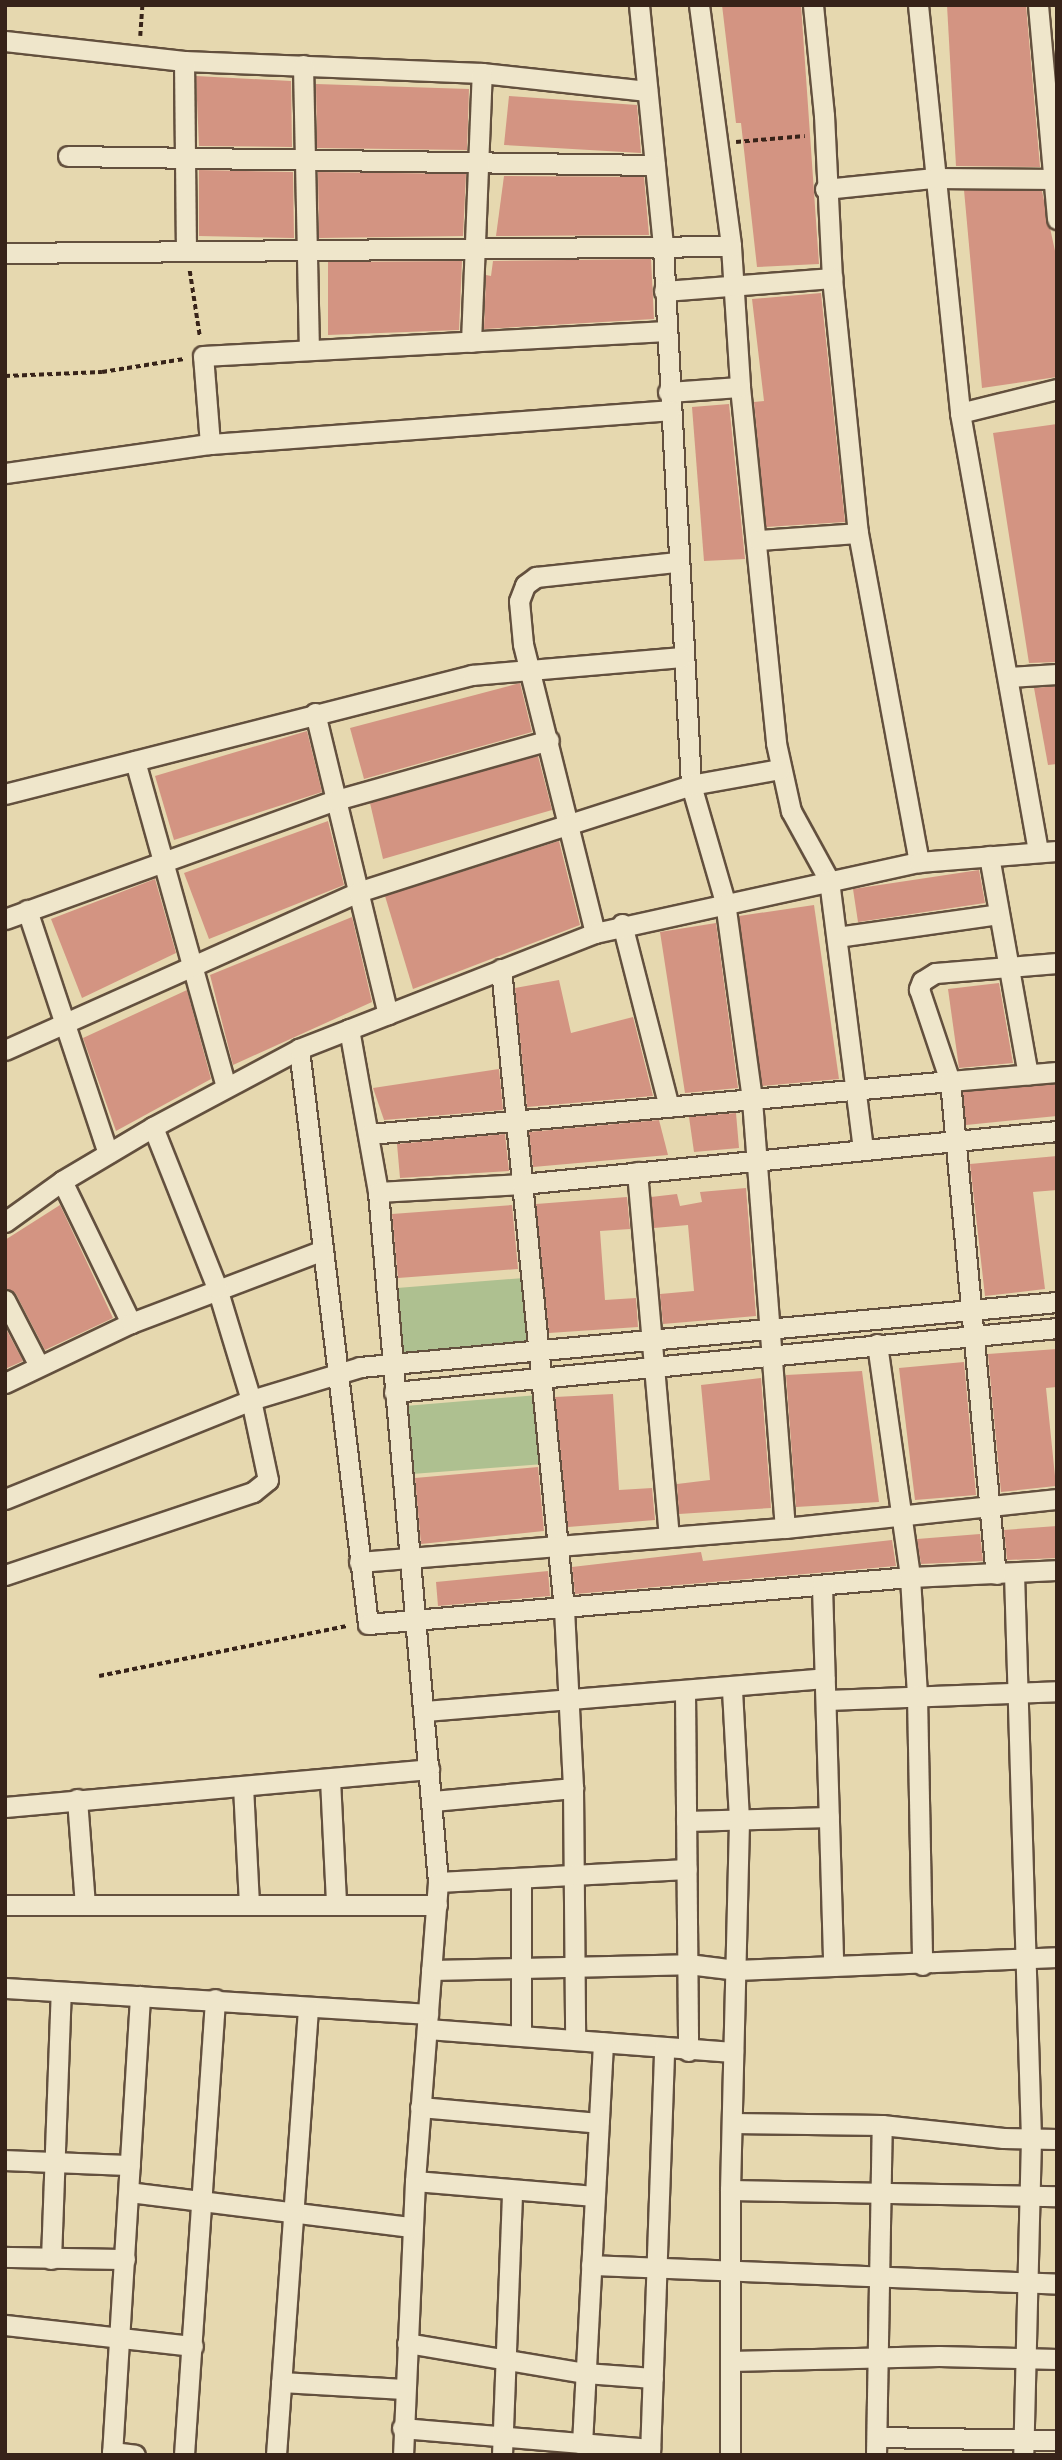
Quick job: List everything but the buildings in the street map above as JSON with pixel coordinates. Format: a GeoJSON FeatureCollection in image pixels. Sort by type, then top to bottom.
{"type":"FeatureCollection","features":[{"type":"Feature","properties":{"kind":"street"},"geometry":{"type":"LineString","coordinates":[[639,5],[663,247],[681,656],[691,785],[725,902],[752,1100],[785,1528]]}},
{"type":"Feature","properties":{"kind":"street"},"geometry":{"type":"LineString","coordinates":[[699,5],[720,143],[731,246],[740,387],[780,769],[791,811],[830,880],[863,1149]]}},
{"type":"Feature","properties":{"kind":"street"},"geometry":{"type":"LineString","coordinates":[[813,5],[832,278],[858,533],[919,862]]}},
{"type":"Feature","properties":{"kind":"street"},"geometry":{"type":"LineString","coordinates":[[5,1222],[62,1181],[153,1126],[299,1049],[595,933],[622,924],[919,862],[1048,852],[1009,677],[960,413],[918,5]]}},
{"type":"Feature","properties":{"kind":"street"},"geometry":{"type":"LineString","coordinates":[[1038,5],[1057,219]]}},
{"type":"Feature","properties":{"kind":"street"},"geometry":{"type":"LineString","coordinates":[[5,41],[184,61],[482,74],[647,91]]}},
{"type":"Feature","properties":{"kind":"street"},"geometry":{"type":"LineString","coordinates":[[184,61],[186,250]]}},
{"type":"Feature","properties":{"kind":"street"},"geometry":{"type":"LineString","coordinates":[[303,65],[309,350]]}},
{"type":"Feature","properties":{"kind":"street"},"geometry":{"type":"LineString","coordinates":[[471,341],[482,74]]}},
{"type":"Feature","properties":{"kind":"street"},"geometry":{"type":"LineString","coordinates":[[68,156],[305,161],[479,160],[655,165]]}},
{"type":"Feature","properties":{"kind":"street"},"geometry":{"type":"LineString","coordinates":[[825,189],[934,178],[1055,179]]}},
{"type":"Feature","properties":{"kind":"street"},"geometry":{"type":"LineString","coordinates":[[5,253],[307,247],[731,246]]}},
{"type":"Feature","properties":{"kind":"street"},"geometry":{"type":"LineString","coordinates":[[664,291],[832,278]]}},
{"type":"Feature","properties":{"kind":"street"},"geometry":{"type":"LineString","coordinates":[[210,444],[203,356],[666,331]]}},
{"type":"Feature","properties":{"kind":"street"},"geometry":{"type":"LineString","coordinates":[[5,473],[210,444],[669,401],[740,387]]}},
{"type":"Feature","properties":{"kind":"street"},"geometry":{"type":"LineString","coordinates":[[960,413],[1057,389]]}},
{"type":"Feature","properties":{"kind":"street"},"geometry":{"type":"LineString","coordinates":[[758,540],[858,533]]}},
{"type":"Feature","properties":{"kind":"street"},"geometry":{"type":"LineString","coordinates":[[595,933],[529,668],[518,609],[530,581],[677,562]]}},
{"type":"Feature","properties":{"kind":"street"},"geometry":{"type":"LineString","coordinates":[[5,794],[472,675],[681,656]]}},
{"type":"Feature","properties":{"kind":"street"},"geometry":{"type":"LineString","coordinates":[[1009,677],[1057,674]]}},
{"type":"Feature","properties":{"kind":"street"},"geometry":{"type":"LineString","coordinates":[[315,713],[388,1014]]}},
{"type":"Feature","properties":{"kind":"street"},"geometry":{"type":"LineString","coordinates":[[5,919],[336,800],[549,740]]}},
{"type":"Feature","properties":{"kind":"street"},"geometry":{"type":"LineString","coordinates":[[135,761],[226,1086]]}},
{"type":"Feature","properties":{"kind":"street"},"geometry":{"type":"LineString","coordinates":[[5,1050],[358,892],[691,785],[780,769]]}},
{"type":"Feature","properties":{"kind":"street"},"geometry":{"type":"LineString","coordinates":[[989,856],[1028,1075]]}},
{"type":"Feature","properties":{"kind":"street"},"geometry":{"type":"LineString","coordinates":[[27,910],[62,1025],[108,1153]]}},
{"type":"Feature","properties":{"kind":"street"},"geometry":{"type":"LineString","coordinates":[[837,937],[999,914]]}},
{"type":"Feature","properties":{"kind":"street"},"geometry":{"type":"LineString","coordinates":[[622,924],[669,1107]]}},
{"type":"Feature","properties":{"kind":"street"},"geometry":{"type":"LineString","coordinates":[[1024,2447],[1031,2138],[1016,1693],[1005,1574],[988,1507],[950,1081],[920,995],[922,981],[935,973],[1057,962]]}},
{"type":"Feature","properties":{"kind":"street"},"geometry":{"type":"LineString","coordinates":[[501,969],[565,1609],[573,1788],[575,2038]]}},
{"type":"Feature","properties":{"kind":"street"},"geometry":{"type":"LineString","coordinates":[[349,1028],[370,1134],[378,1192],[394,1392],[412,1558],[438,1882],[412,2227],[402,2427],[403,2455]]}},
{"type":"Feature","properties":{"kind":"street"},"geometry":{"type":"LineString","coordinates":[[299,1049],[368,1624],[417,1623],[910,1577],[1057,1570]]}},
{"type":"Feature","properties":{"kind":"street"},"geometry":{"type":"LineString","coordinates":[[370,1134],[752,1100],[856,1086],[1057,1072]]}},
{"type":"Feature","properties":{"kind":"street"},"geometry":{"type":"LineString","coordinates":[[5,1575],[265,1484],[266,1460],[217,1288],[153,1126]]}},
{"type":"Feature","properties":{"kind":"street"},"geometry":{"type":"LineString","coordinates":[[378,1192],[522,1184],[1057,1131]]}},
{"type":"Feature","properties":{"kind":"street"},"geometry":{"type":"LineString","coordinates":[[638,1172],[669,1537]]}},
{"type":"Feature","properties":{"kind":"street"},"geometry":{"type":"LineString","coordinates":[[62,1181],[131,1322]]}},
{"type":"Feature","properties":{"kind":"street"},"geometry":{"type":"LineString","coordinates":[[5,1383],[131,1322],[323,1250]]}},
{"type":"Feature","properties":{"kind":"street"},"geometry":{"type":"LineString","coordinates":[[5,1300],[39,1366]]}},
{"type":"Feature","properties":{"kind":"street"},"geometry":{"type":"LineString","coordinates":[[5,1499],[251,1400],[337,1373],[393,1364],[539,1349],[1057,1301]]}},
{"type":"Feature","properties":{"kind":"street"},"geometry":{"type":"LineString","coordinates":[[394,1392],[1057,1328]]}},
{"type":"Feature","properties":{"kind":"street"},"geometry":{"type":"LineString","coordinates":[[877,1345],[910,1577],[917,1695],[922,1965]]}},
{"type":"Feature","properties":{"kind":"street"},"geometry":{"type":"LineString","coordinates":[[359,1562],[785,1528],[1057,1499]]}},
{"type":"Feature","properties":{"kind":"street"},"geometry":{"type":"LineString","coordinates":[[822,1586],[833,1966]]}},
{"type":"Feature","properties":{"kind":"street"},"geometry":{"type":"LineString","coordinates":[[425,1711],[570,1698],[685,1692],[825,1678]]}},
{"type":"Feature","properties":{"kind":"street"},"geometry":{"type":"LineString","coordinates":[[730,2455],[730,2190],[739,1819],[732,1688]]}},
{"type":"Feature","properties":{"kind":"street"},"geometry":{"type":"LineString","coordinates":[[827,1700],[1057,1691]]}},
{"type":"Feature","properties":{"kind":"street"},"geometry":{"type":"LineString","coordinates":[[685,1692],[688,2051]]}},
{"type":"Feature","properties":{"kind":"street"},"geometry":{"type":"LineString","coordinates":[[5,1807],[429,1769]]}},
{"type":"Feature","properties":{"kind":"street"},"geometry":{"type":"LineString","coordinates":[[330,1779],[336,1903]]}},
{"type":"Feature","properties":{"kind":"street"},"geometry":{"type":"LineString","coordinates":[[243,1786],[249,1903]]}},
{"type":"Feature","properties":{"kind":"street"},"geometry":{"type":"LineString","coordinates":[[433,1801],[573,1788]]}},
{"type":"Feature","properties":{"kind":"street"},"geometry":{"type":"LineString","coordinates":[[77,1799],[85,1905]]}},
{"type":"Feature","properties":{"kind":"street"},"geometry":{"type":"LineString","coordinates":[[686,1821],[829,1817]]}},
{"type":"Feature","properties":{"kind":"street"},"geometry":{"type":"LineString","coordinates":[[438,1882],[687,1868]]}},
{"type":"Feature","properties":{"kind":"street"},"geometry":{"type":"LineString","coordinates":[[521,2035],[522,1879]]}},
{"type":"Feature","properties":{"kind":"street"},"geometry":{"type":"LineString","coordinates":[[5,1905],[437,1905]]}},
{"type":"Feature","properties":{"kind":"street"},"geometry":{"type":"LineString","coordinates":[[431,1970],[688,1964],[736,1970],[922,1965],[1057,1957]]}},
{"type":"Feature","properties":{"kind":"street"},"geometry":{"type":"LineString","coordinates":[[5,1988],[215,1999],[521,2035],[575,2038],[688,2051],[733,2052]]}},
{"type":"Feature","properties":{"kind":"street"},"geometry":{"type":"LineString","coordinates":[[51,2259],[61,1992]]}},
{"type":"Feature","properties":{"kind":"street"},"geometry":{"type":"LineString","coordinates":[[135,2455],[112,2453],[140,1996]]}},
{"type":"Feature","properties":{"kind":"street"},"geometry":{"type":"LineString","coordinates":[[184,2455],[215,1999]]}},
{"type":"Feature","properties":{"kind":"street"},"geometry":{"type":"LineString","coordinates":[[276,2455],[308,2009]]}},
{"type":"Feature","properties":{"kind":"street"},"geometry":{"type":"LineString","coordinates":[[582,2444],[603,2043]]}},
{"type":"Feature","properties":{"kind":"street"},"geometry":{"type":"LineString","coordinates":[[402,2427],[503,2446],[582,2444],[650,2452],[664,2048]]}},
{"type":"Feature","properties":{"kind":"street"},"geometry":{"type":"LineString","coordinates":[[420,2107],[598,2123]]}},
{"type":"Feature","properties":{"kind":"street"},"geometry":{"type":"LineString","coordinates":[[732,2123],[882,2125],[1057,2139]]}},
{"type":"Feature","properties":{"kind":"street"},"geometry":{"type":"LineString","coordinates":[[882,2125],[876,2446],[1024,2447],[1057,2440]]}},
{"type":"Feature","properties":{"kind":"street"},"geometry":{"type":"LineString","coordinates":[[5,2160],[131,2165]]}},
{"type":"Feature","properties":{"kind":"street"},"geometry":{"type":"LineString","coordinates":[[415,2181],[594,2196]]}},
{"type":"Feature","properties":{"kind":"street"},"geometry":{"type":"LineString","coordinates":[[730,2190],[882,2195],[1057,2196]]}},
{"type":"Feature","properties":{"kind":"street"},"geometry":{"type":"LineString","coordinates":[[503,2446],[512,2191]]}},
{"type":"Feature","properties":{"kind":"street"},"geometry":{"type":"LineString","coordinates":[[129,2192],[412,2227]]}},
{"type":"Feature","properties":{"kind":"street"},"geometry":{"type":"LineString","coordinates":[[5,2257],[125,2259]]}},
{"type":"Feature","properties":{"kind":"street"},"geometry":{"type":"LineString","coordinates":[[591,2264],[730,2273],[1057,2284]]}},
{"type":"Feature","properties":{"kind":"street"},"geometry":{"type":"LineString","coordinates":[[5,2325],[193,2346]]}},
{"type":"Feature","properties":{"kind":"street"},"geometry":{"type":"LineString","coordinates":[[407,2343],[507,2357],[585,2372],[653,2378]]}},
{"type":"Feature","properties":{"kind":"street"},"geometry":{"type":"LineString","coordinates":[[730,2361],[878,2357],[1057,2359]]}},
{"type":"Feature","properties":{"kind":"street"},"geometry":{"type":"LineString","coordinates":[[281,2382],[404,2389]]}},
{"type":"Feature","properties":{"kind":"path"},"geometry":{"type":"LineString","coordinates":[[139,56],[142,5]]}},
{"type":"Feature","properties":{"kind":"path"},"geometry":{"type":"LineString","coordinates":[[720,143],[824,134]]}},
{"type":"Feature","properties":{"kind":"path"},"geometry":{"type":"LineString","coordinates":[[5,376],[102,372],[203,356],[186,250]]}},
{"type":"Feature","properties":{"kind":"path"},"geometry":{"type":"LineString","coordinates":[[99,1676],[326,1628],[368,1624]]}},
{"type":"Feature","properties":{"kind":"green space"},"geometry":{"type":"Polygon","coordinates":[[[524,1278],[529,1347],[404,1360],[397,1288],[524,1278]]]}},
{"type":"Feature","properties":{"kind":"green space"},"geometry":{"type":"Polygon","coordinates":[[[538,1395],[544,1464],[412,1474],[405,1406],[538,1395]]]}}]}
